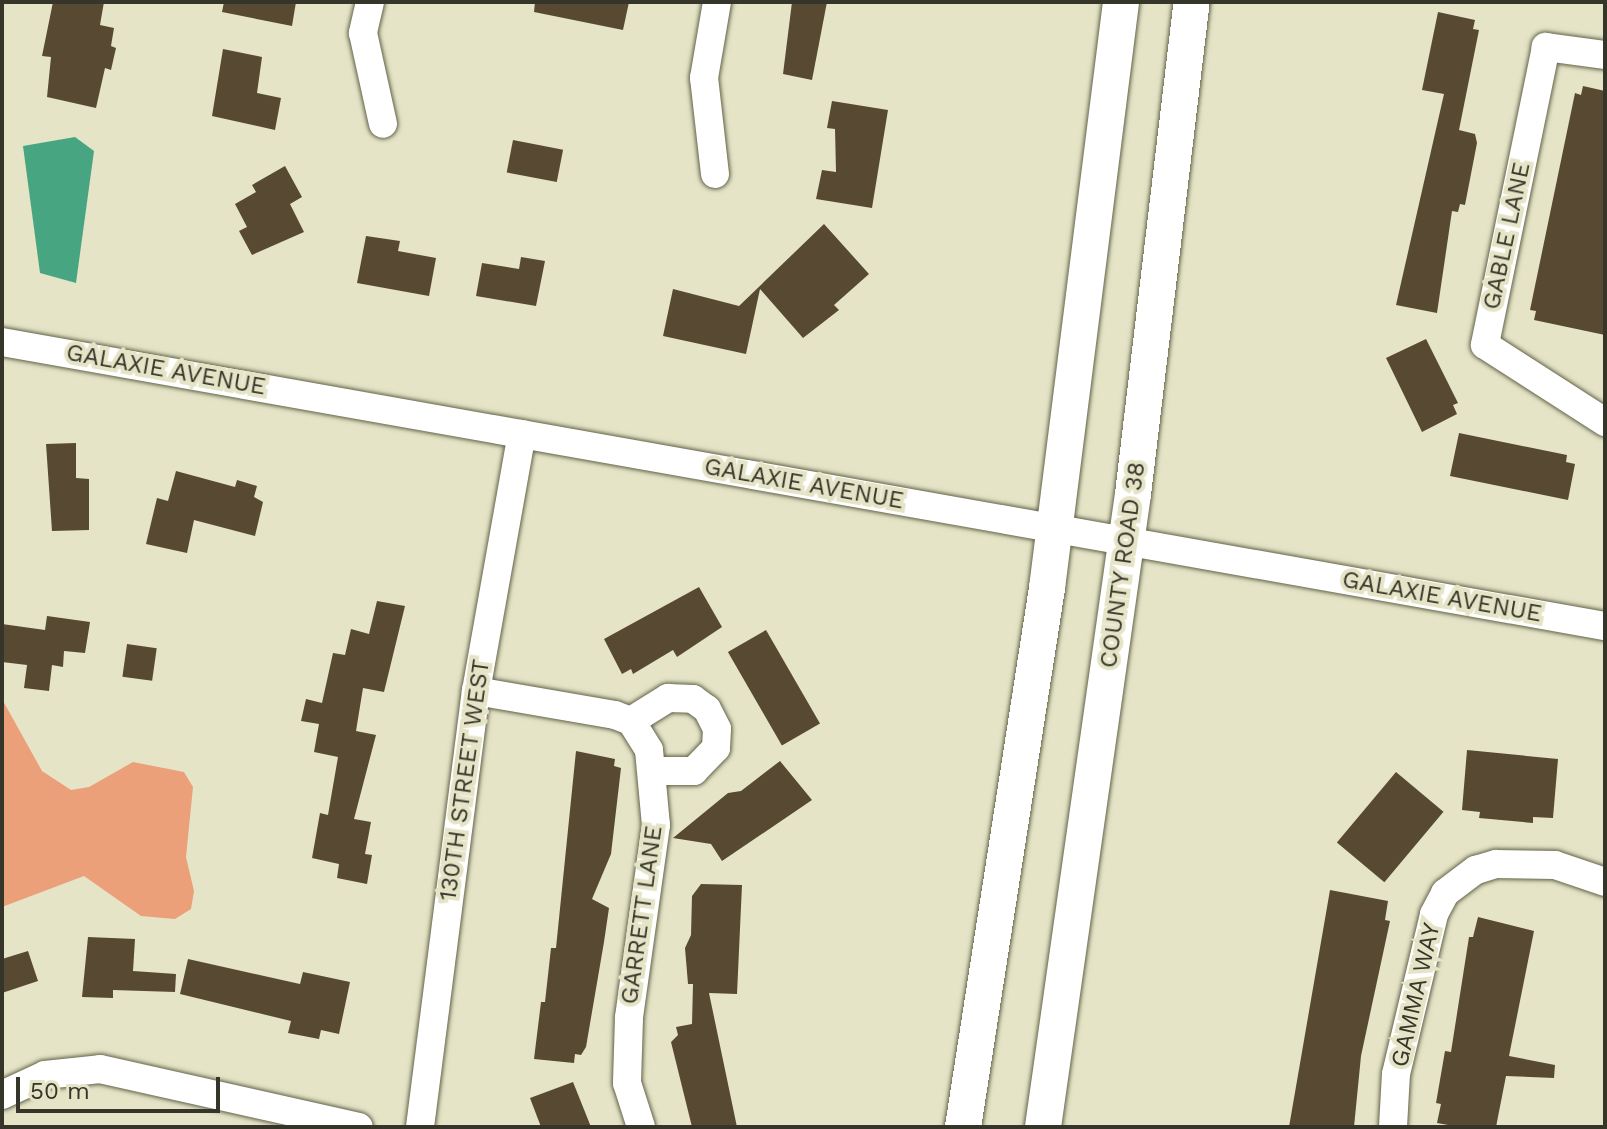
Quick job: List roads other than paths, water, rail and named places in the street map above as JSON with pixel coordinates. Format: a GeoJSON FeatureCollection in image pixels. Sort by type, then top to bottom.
{"type":"FeatureCollection","features":[{"type":"Feature","properties":{"kind":"main road"},"geometry":{"type":"LineString","coordinates":[[963,1127],[1054,528],[1121,2]]}},
{"type":"Feature","properties":{"kind":"main road","name":"COUNTY ROAD 38"},"geometry":{"type":"LineString","coordinates":[[1043,1127],[1125,541],[1192,2]]}},
{"type":"Feature","properties":{"kind":"street"},"geometry":{"type":"LineString","coordinates":[[370,2],[363,33],[383,124]]}},
{"type":"Feature","properties":{"kind":"street"},"geometry":{"type":"LineString","coordinates":[[715,174],[704,78],[717,2]]}},
{"type":"Feature","properties":{"kind":"street","name":"GABLE LANE"},"geometry":{"type":"LineString","coordinates":[[1605,55],[1546,47],[1485,345],[1605,422]]}},
{"type":"Feature","properties":{"kind":"street","name":"GALAXIE AVENUE"},"geometry":{"type":"LineString","coordinates":[[2,342],[1605,626]]}},
{"type":"Feature","properties":{"kind":"street","name":"130TH STREET WEST"},"geometry":{"type":"LineString","coordinates":[[420,1127],[476,691],[522,434]]}},
{"type":"Feature","properties":{"kind":"street"},"geometry":{"type":"LineString","coordinates":[[476,691],[631,721],[668,698],[693,699],[707,709],[717,729],[716,748],[694,771],[654,771]]}},
{"type":"Feature","properties":{"kind":"street","name":"GARRETT LANE"},"geometry":{"type":"LineString","coordinates":[[631,721],[645,741],[654,771],[656,825],[629,1018],[627,1083],[641,1127]]}},
{"type":"Feature","properties":{"kind":"street","name":"GAMMA WAY"},"geometry":{"type":"LineString","coordinates":[[1393,1127],[1396,1074],[1434,914],[1445,893],[1476,870],[1496,864],[1555,865],[1605,882]]}},
{"type":"Feature","properties":{"kind":"street"},"geometry":{"type":"LineString","coordinates":[[2,1095],[45,1075],[100,1069],[359,1127]]}}]}
